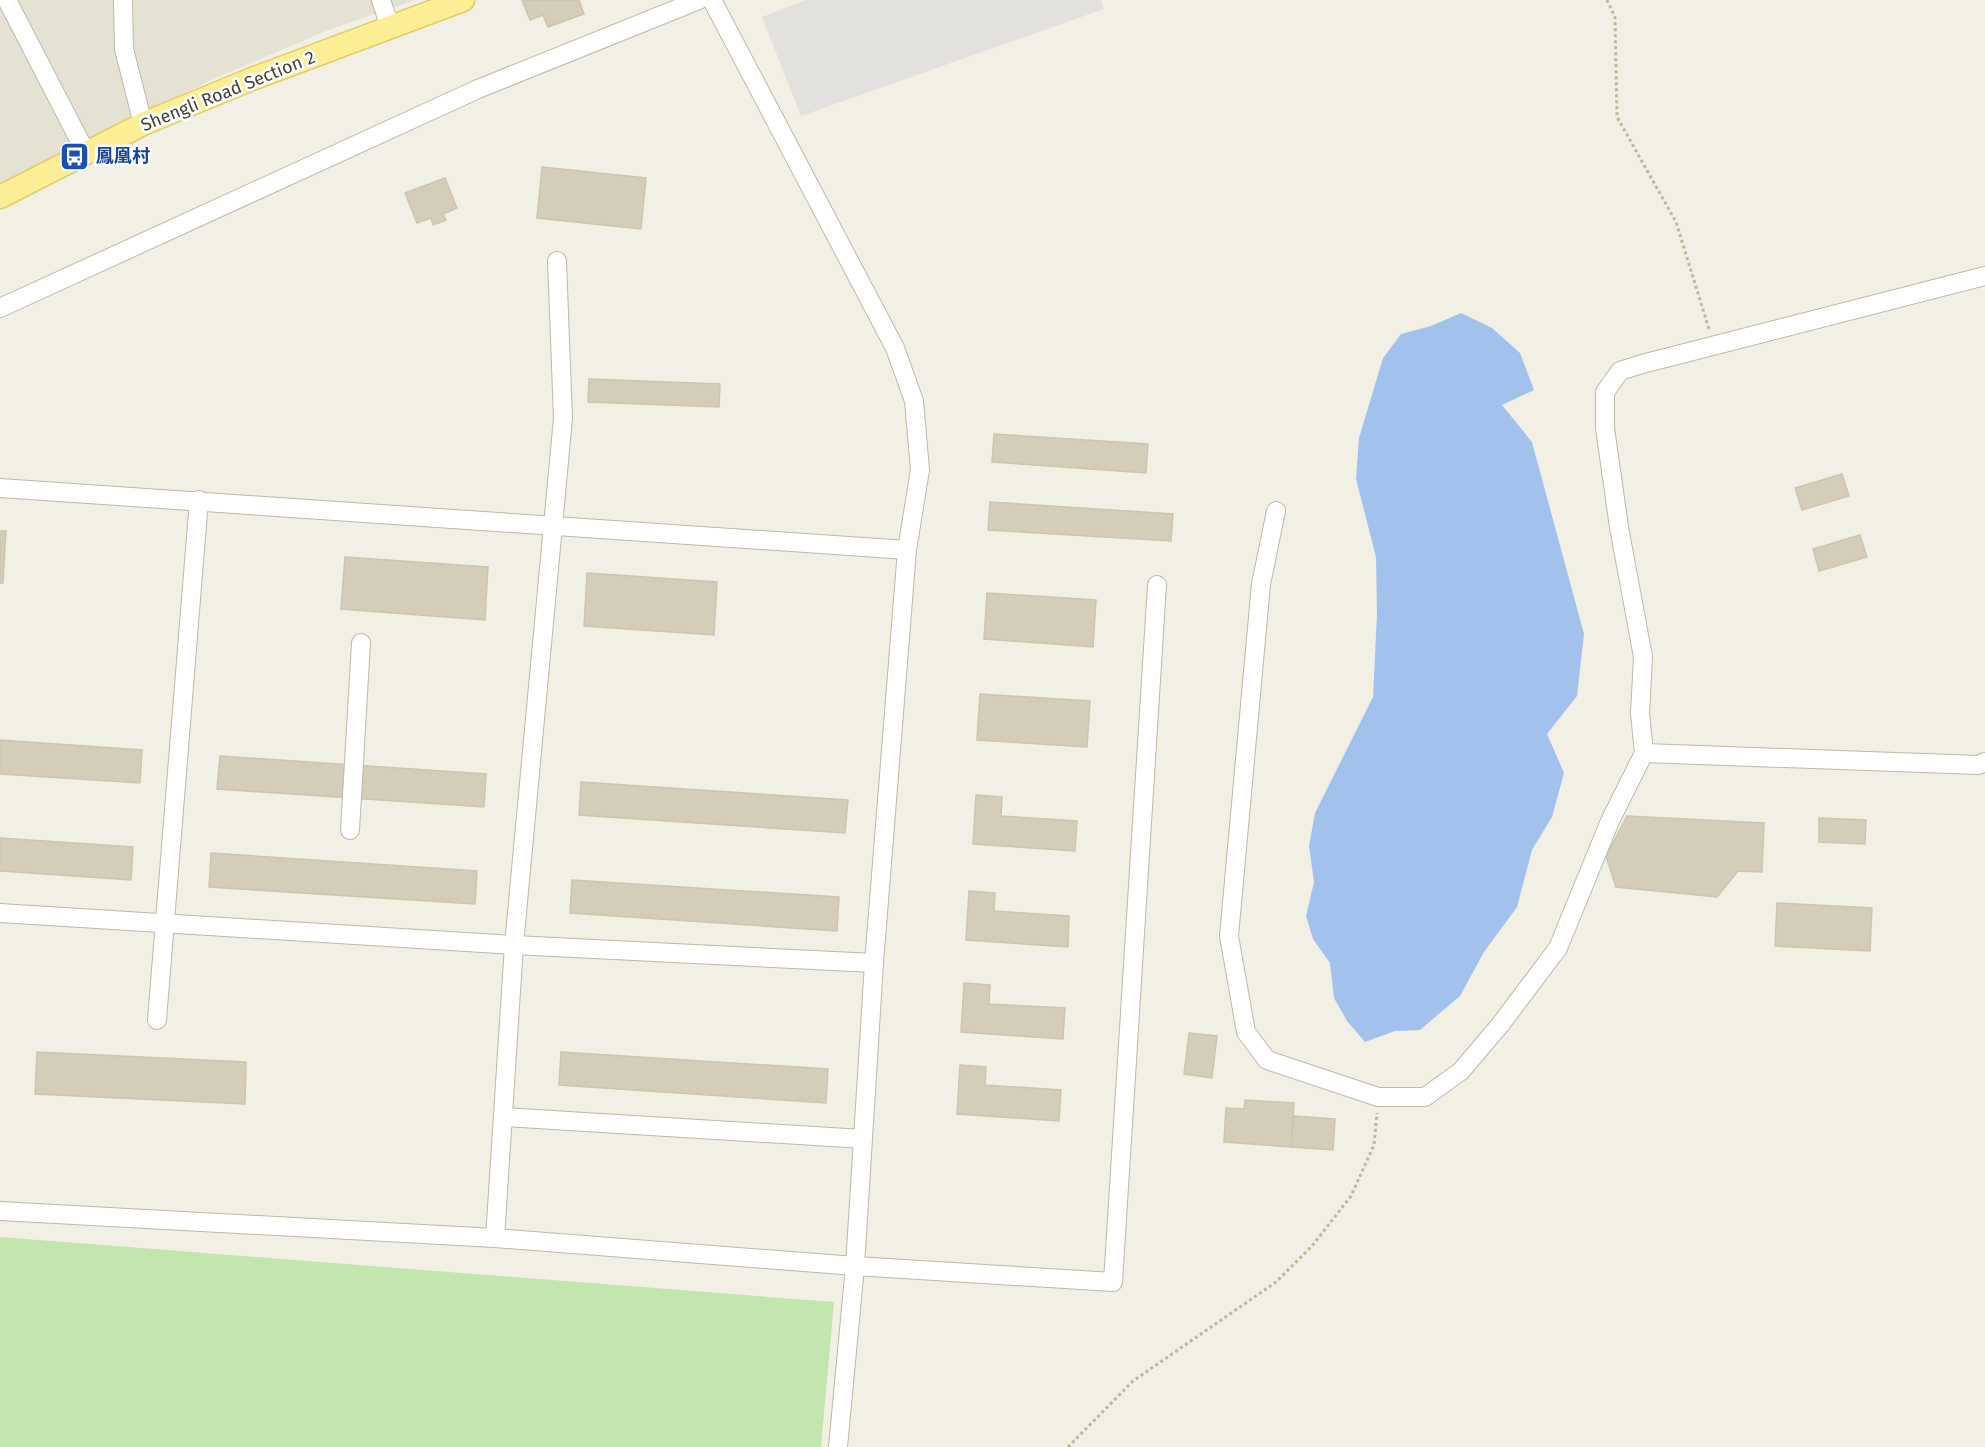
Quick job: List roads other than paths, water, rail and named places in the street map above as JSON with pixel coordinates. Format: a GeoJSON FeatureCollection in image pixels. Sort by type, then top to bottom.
{"type":"FeatureCollection","features":[{"type":"Feature","properties":{"kind":"main road","name":"Shengli Road Section 2"},"geometry":{"type":"LineString","coordinates":[[0,197],[143,124],[252,78],[463,0]]}},
{"type":"Feature","properties":{"kind":"street"},"geometry":{"type":"LineString","coordinates":[[7,0],[86,153]]}},
{"type":"Feature","properties":{"kind":"street"},"geometry":{"type":"LineString","coordinates":[[123,0],[124,49],[143,124]]}},
{"type":"Feature","properties":{"kind":"street"},"geometry":{"type":"LineString","coordinates":[[381,0],[390,27]]}},
{"type":"Feature","properties":{"kind":"street"},"geometry":{"type":"LineString","coordinates":[[0,308],[478,89],[699,0]]}},
{"type":"Feature","properties":{"kind":"street"},"geometry":{"type":"LineString","coordinates":[[712,0],[895,348],[914,401],[920,470],[907,550],[874,963],[855,1266],[838,1447]]}},
{"type":"Feature","properties":{"kind":"street"},"geometry":{"type":"LineString","coordinates":[[495,1238],[514,945],[563,418],[557,261]]}},
{"type":"Feature","properties":{"kind":"street"},"geometry":{"type":"LineString","coordinates":[[1276,511],[1261,584],[1228,936],[1246,1032],[1267,1059],[1378,1097],[1425,1097],[1461,1071],[1500,1025],[1558,948],[1610,821],[1644,753],[1640,713],[1643,657],[1619,527],[1605,428],[1605,392],[1620,371],[1985,276]]}},
{"type":"Feature","properties":{"kind":"street"},"geometry":{"type":"LineString","coordinates":[[0,488],[907,550]]}},
{"type":"Feature","properties":{"kind":"street"},"geometry":{"type":"LineString","coordinates":[[157,1020],[199,500]]}},
{"type":"Feature","properties":{"kind":"street"},"geometry":{"type":"LineString","coordinates":[[0,1211],[495,1238],[855,1266],[1113,1282],[1157,585]]}},
{"type":"Feature","properties":{"kind":"street"},"geometry":{"type":"LineString","coordinates":[[350,830],[361,644]]}},
{"type":"Feature","properties":{"kind":"street"},"geometry":{"type":"LineString","coordinates":[[1644,753],[1978,765],[1985,762]]}},
{"type":"Feature","properties":{"kind":"street"},"geometry":{"type":"LineString","coordinates":[[0,913],[514,945],[874,963]]}},
{"type":"Feature","properties":{"kind":"street"},"geometry":{"type":"LineString","coordinates":[[503,1117],[863,1139]]}},
{"type":"Feature","properties":{"kind":"water"},"geometry":{"type":"Polygon","coordinates":[[[1461,313],[1492,328],[1520,353],[1534,390],[1502,405],[1532,442],[1584,634],[1577,696],[1547,734],[1564,773],[1552,817],[1532,850],[1517,907],[1484,952],[1460,996],[1420,1030],[1395,1031],[1365,1042],[1347,1021],[1334,998],[1330,963],[1313,939],[1306,916],[1314,882],[1309,846],[1315,813],[1373,697],[1377,614],[1376,557],[1356,479],[1359,438],[1383,358],[1401,334],[1431,326],[1461,313]]]}},
{"type":"Feature","properties":{"kind":"place","name":"鳳凰村"},"geometry":{"type":"Point","coordinates":[75,156]}}]}
